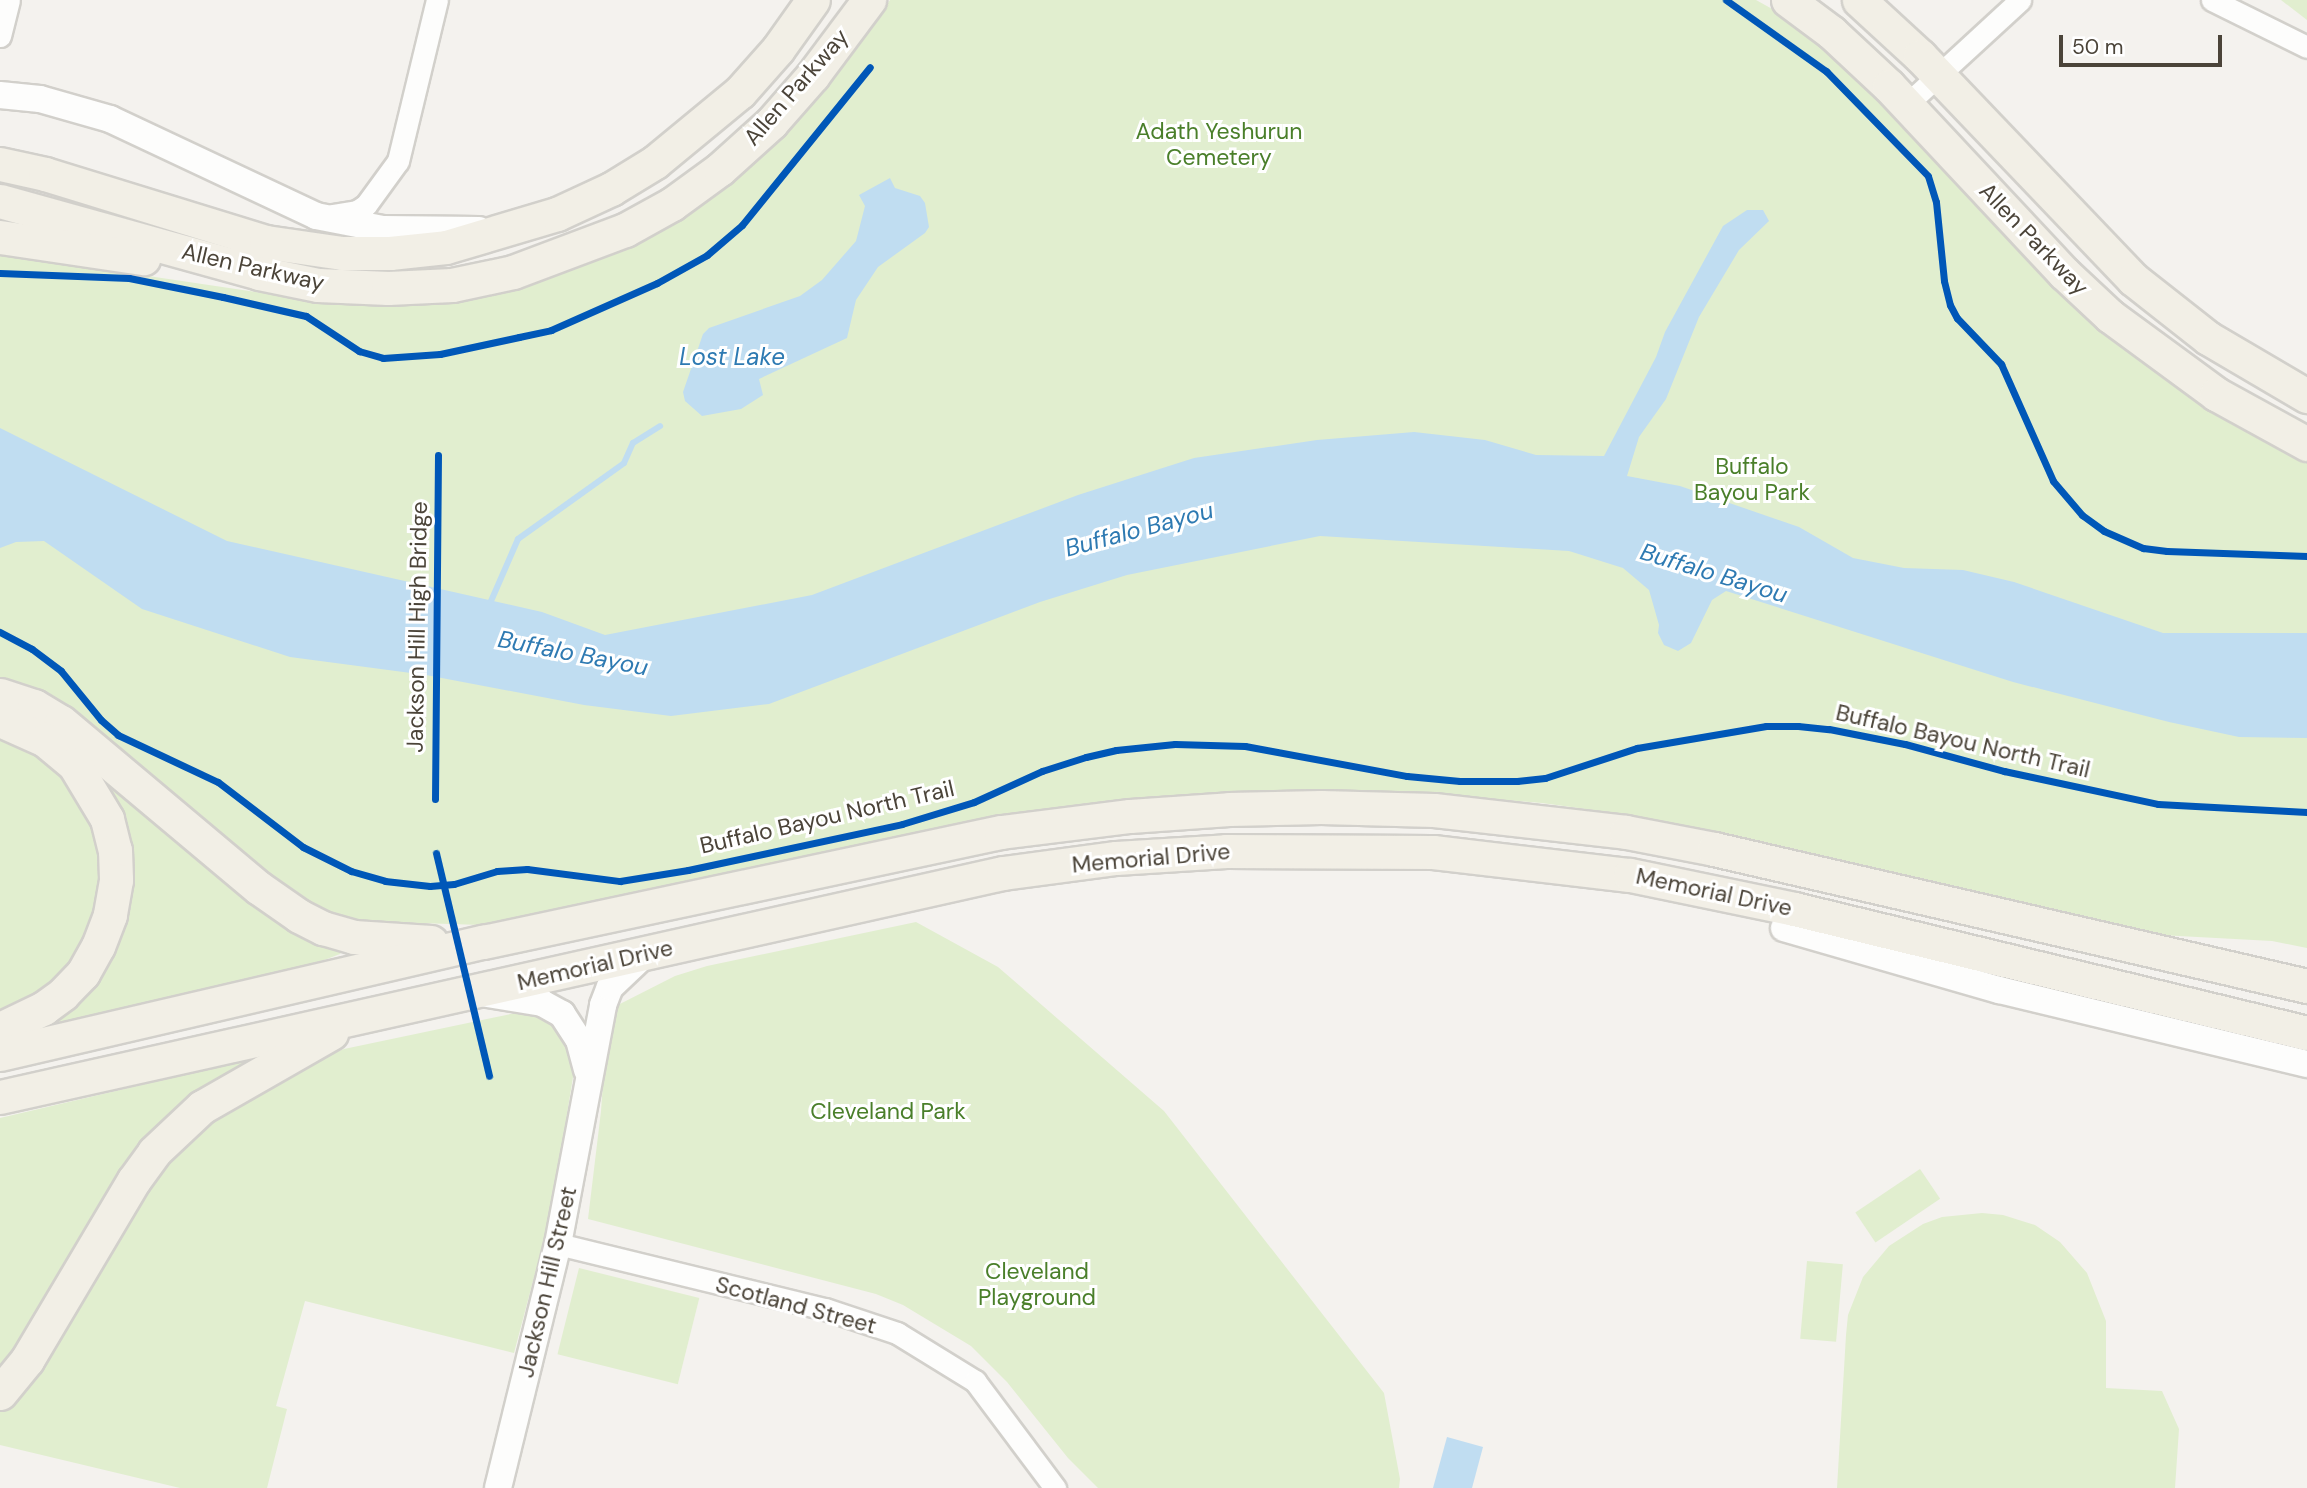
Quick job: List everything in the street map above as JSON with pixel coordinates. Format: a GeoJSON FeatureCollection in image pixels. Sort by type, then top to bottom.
{"type":"FeatureCollection","features":[{"type":"Feature","properties":{"kind":"main road","name":"Allen Parkway"},"geometry":{"type":"LineString","coordinates":[[0,201],[258,273],[318,285],[388,288],[452,285],[513,272],[625,230],[672,204],[720,169],[771,123],[813,75],[869,0]]}},
{"type":"Feature","properties":{"kind":"main road","name":"Allen Parkway"},"geometry":{"type":"LineString","coordinates":[[1788,0],[1831,32],[1906,105],[2064,273],[2110,316],[2216,394],[2307,444]]}},
{"type":"Feature","properties":{"kind":"main road","name":"Allen Parkway"},"geometry":{"type":"LineString","coordinates":[[1859,0],[1888,24],[2133,279],[2179,318],[2299,388]]}},
{"type":"Feature","properties":{"kind":"main road","name":"Allen Parkway"},"geometry":{"type":"LineString","coordinates":[[0,164],[45,174],[266,242],[342,253],[390,253],[446,247],[508,230],[600,194],[655,162],[740,92],[778,49],[812,1]]}},
{"type":"Feature","properties":{"kind":"main road"},"geometry":{"type":"LineString","coordinates":[[812,1],[845,32]]}},
{"type":"Feature","properties":{"kind":"main road"},"geometry":{"type":"LineString","coordinates":[[0,237],[318,285]]}},
{"type":"Feature","properties":{"kind":"main road"},"geometry":{"type":"LineString","coordinates":[[0,695],[34,706],[61,722],[259,888],[299,916],[324,928],[354,937],[387,941],[483,942]]}},
{"type":"Feature","properties":{"kind":"main road"},"geometry":{"type":"LineString","coordinates":[[0,720],[45,740],[74,764],[95,793],[107,819],[115,850],[116,880],[110,915],[83,973],[63,994],[44,1007],[0,1029]]}},
{"type":"Feature","properties":{"kind":"main road","name":"Memorial Drive"},"geometry":{"type":"LineString","coordinates":[[0,1055],[483,942],[1001,832],[1130,816],[1321,807],[1447,811],[1626,832],[1728,852],[2307,986]]}},
{"type":"Feature","properties":{"kind":"main road","name":"Memorial Drive"},"geometry":{"type":"LineString","coordinates":[[0,1097],[365,1014],[480,992],[1003,873],[1116,858],[1226,851],[1433,852],[1584,868],[1794,909],[2307,1033]]}},
{"type":"Feature","properties":{"kind":"main road"},"geometry":{"type":"LineString","coordinates":[[1584,868],[1652,892],[1784,928]]}},
{"type":"Feature","properties":{"kind":"main road"},"geometry":{"type":"LineString","coordinates":[[2160,950],[2217,950],[2307,965]]}},
{"type":"Feature","properties":{"kind":"main road"},"geometry":{"type":"LineString","coordinates":[[0,1393],[45,1332],[134,1180],[176,1129],[232,1088],[365,1014]]}},
{"type":"Feature","properties":{"kind":"street"},"geometry":{"type":"LineString","coordinates":[[0,36],[9,0]]}},
{"type":"Feature","properties":{"kind":"street"},"geometry":{"type":"LineString","coordinates":[[316,216],[358,211],[375,196],[398,161],[437,0]]}},
{"type":"Feature","properties":{"kind":"street"},"geometry":{"type":"LineString","coordinates":[[1906,105],[2020,0]]}},
{"type":"Feature","properties":{"kind":"street"},"geometry":{"type":"LineString","coordinates":[[2212,0],[2307,47]]}},
{"type":"Feature","properties":{"kind":"street"},"geometry":{"type":"LineString","coordinates":[[0,95],[40,99],[110,119],[316,216],[383,229],[508,230]]}},
{"type":"Feature","properties":{"kind":"street"},"geometry":{"type":"LineString","coordinates":[[1784,928],[1999,990],[2307,1064]]}},
{"type":"Feature","properties":{"kind":"street","name":"Jackson Hill Street"},"geometry":{"type":"LineString","coordinates":[[498,1488],[558,1244],[603,1005],[610,987],[647,952]]}},
{"type":"Feature","properties":{"kind":"street","name":"Jackson Hill Street"},"geometry":{"type":"LineString","coordinates":[[480,992],[542,1003],[562,1014],[579,1040],[589,1076]]}},
{"type":"Feature","properties":{"kind":"street","name":"Scotland Street"},"geometry":{"type":"LineString","coordinates":[[558,1244],[825,1309],[897,1333],[975,1381],[1055,1488]]}},
{"type":"Feature","properties":{"kind":"green space","name":"Buffalo Bayou Park"},"geometry":{"type":"Polygon","coordinates":[[[890,0],[1756,0],[1774,10],[1820,45],[1875,96],[2052,285],[2099,329],[2208,408],[2307,463],[2307,948],[2272,941],[2123,933],[1718,832],[1629,815],[1542,803],[1435,794],[1321,790],[1128,799],[998,816],[481,925],[357,921],[329,913],[290,891],[71,709],[41,691],[0,678],[0,254],[316,301],[389,305],[454,301],[517,289],[633,246],[681,218],[731,182],[783,135],[826,86],[890,0]]]}},
{"type":"Feature","properties":{"kind":"green space"},"geometry":{"type":"Polygon","coordinates":[[[2281,0],[2307,0],[2307,20],[2281,0]]]}},
{"type":"Feature","properties":{"kind":"green space"},"geometry":{"type":"Polygon","coordinates":[[[17,709],[344,948],[340,954],[269,977],[45,1026],[43,1023],[127,864],[17,709]]]}},
{"type":"Feature","properties":{"kind":"green space"},"geometry":{"type":"Polygon","coordinates":[[[0,731],[23,739],[90,801],[107,891],[63,980],[0,1016],[0,731]]]}},
{"type":"Feature","properties":{"kind":"green space","name":"Cleveland Park"},"geometry":{"type":"Polygon","coordinates":[[[916,922],[998,967],[1164,1111],[1384,1393],[1400,1479],[1399,1488],[1098,1488],[1068,1458],[1007,1382],[971,1346],[903,1305],[876,1294],[588,1219],[601,1111],[607,1026],[612,1008],[675,976],[707,966],[916,922]]]}},
{"type":"Feature","properties":{"kind":"green space"},"geometry":{"type":"Polygon","coordinates":[[[525,1011],[554,1026],[571,1047],[574,1071],[551,1213],[514,1353],[305,1301],[276,1406],[287,1409],[267,1488],[180,1488],[0,1445],[0,1407],[131,1198],[200,1119],[288,1071],[344,1049],[525,1011]]]}},
{"type":"Feature","properties":{"kind":"green space"},"geometry":{"type":"Polygon","coordinates":[[[274,1054],[228,1078],[0,1374],[0,1118],[274,1054]]]}},
{"type":"Feature","properties":{"kind":"green space"},"geometry":{"type":"Polygon","coordinates":[[[1920,1169],[1940,1199],[1875,1242],[1855,1213],[1920,1169]]]}},
{"type":"Feature","properties":{"kind":"green space"},"geometry":{"type":"Polygon","coordinates":[[[1982,1213],[2003,1215],[2035,1225],[2060,1242],[2087,1273],[2106,1321],[2106,1388],[2162,1391],[2179,1429],[2175,1488],[1837,1488],[1848,1315],[1863,1277],[1889,1246],[1923,1224],[1942,1217],[1982,1213]]]}},
{"type":"Feature","properties":{"kind":"green space"},"geometry":{"type":"Polygon","coordinates":[[[1807,1261],[1843,1264],[1836,1342],[1800,1339],[1807,1261]]]}},
{"type":"Feature","properties":{"kind":"green space"},"geometry":{"type":"Polygon","coordinates":[[[579,1268],[699,1298],[678,1384],[557,1354],[579,1268]]]}},
{"type":"Feature","properties":{"kind":"water","name":"Lost Lake"},"geometry":{"type":"Polygon","coordinates":[[[890,178],[895,188],[920,196],[925,203],[929,227],[925,233],[878,267],[856,300],[847,338],[759,379],[763,395],[741,409],[702,416],[685,401],[683,392],[703,334],[709,328],[800,296],[822,280],[856,241],[865,206],[859,195],[890,178]]]}},
{"type":"Feature","properties":{"kind":"water","name":"Buffalo Bayou"},"geometry":{"type":"Polygon","coordinates":[[[1747,210],[1763,210],[1769,221],[1739,250],[1699,317],[1666,399],[1639,437],[1627,476],[1680,486],[1799,527],[1853,558],[1904,568],[1963,570],[2014,582],[2163,633],[2307,633],[2307,738],[2239,737],[2169,722],[2013,682],[1726,591],[1712,600],[1691,643],[1678,651],[1664,645],[1658,633],[1659,625],[1649,590],[1623,568],[1569,551],[1320,536],[1127,575],[1040,602],[769,704],[671,716],[584,705],[426,675],[290,657],[142,609],[44,541],[16,542],[0,548],[0,428],[227,541],[542,612],[605,635],[812,595],[1078,495],[1194,458],[1317,440],[1414,432],[1485,440],[1536,455],[1604,456],[1656,357],[1665,332],[1723,226],[1747,210]]]}},
{"type":"Feature","properties":{"kind":"water"},"geometry":{"type":"Polygon","coordinates":[[[1447,1437],[1483,1447],[1472,1488],[1433,1488],[1447,1437]]]}},
{"type":"Feature","properties":{"kind":"waterway"},"geometry":{"type":"LineString","coordinates":[[488,608],[518,539],[624,463],[633,443],[660,426]]}},
{"type":"Feature","properties":{"kind":"cycle path"},"geometry":{"type":"LineString","coordinates":[[1726,0],[1826,71],[1928,176],[1936,202],[1944,281],[1950,305],[1957,318],[2001,364],[2053,481],[2082,515],[2104,531],[2143,548],[2307,556]]}},
{"type":"Feature","properties":{"kind":"cycle path"},"geometry":{"type":"LineString","coordinates":[[0,273],[129,278],[223,297],[306,316],[359,351],[383,358],[440,354],[551,330],[657,283],[707,255],[742,225],[870,67]]}},
{"type":"Feature","properties":{"kind":"cycle path","name":"Jackson Hill High Bridge"},"geometry":{"type":"LineString","coordinates":[[435,799],[438,455]]}},
{"type":"Feature","properties":{"kind":"cycle path","name":"Buffalo Bayou North Trail"},"geometry":{"type":"LineString","coordinates":[[0,632],[32,649],[61,671],[101,720],[118,735],[218,782],[303,847],[351,871],[385,881],[430,886],[454,884],[497,871],[527,869],[620,881],[688,870],[902,824],[974,802],[1042,771],[1086,757],[1116,750],[1175,744],[1245,746],[1407,776],[1460,781],[1517,781],[1545,778],[1637,748],[1766,726],[1798,726],[1829,729],[1905,744],[2004,771],[2158,804],[2307,812]]}},
{"type":"Feature","properties":{"kind":"cycle path"},"geometry":{"type":"LineString","coordinates":[[436,853],[489,1076]]}},
{"type":"Feature","properties":{"kind":"park label","name":"Adath Yeshurun Cemetery"},"geometry":{"type":"Point","coordinates":[1219,144]}},
{"type":"Feature","properties":{"kind":"park label","name":"Cleveland Playground"},"geometry":{"type":"Point","coordinates":[1037,1284]}}]}
